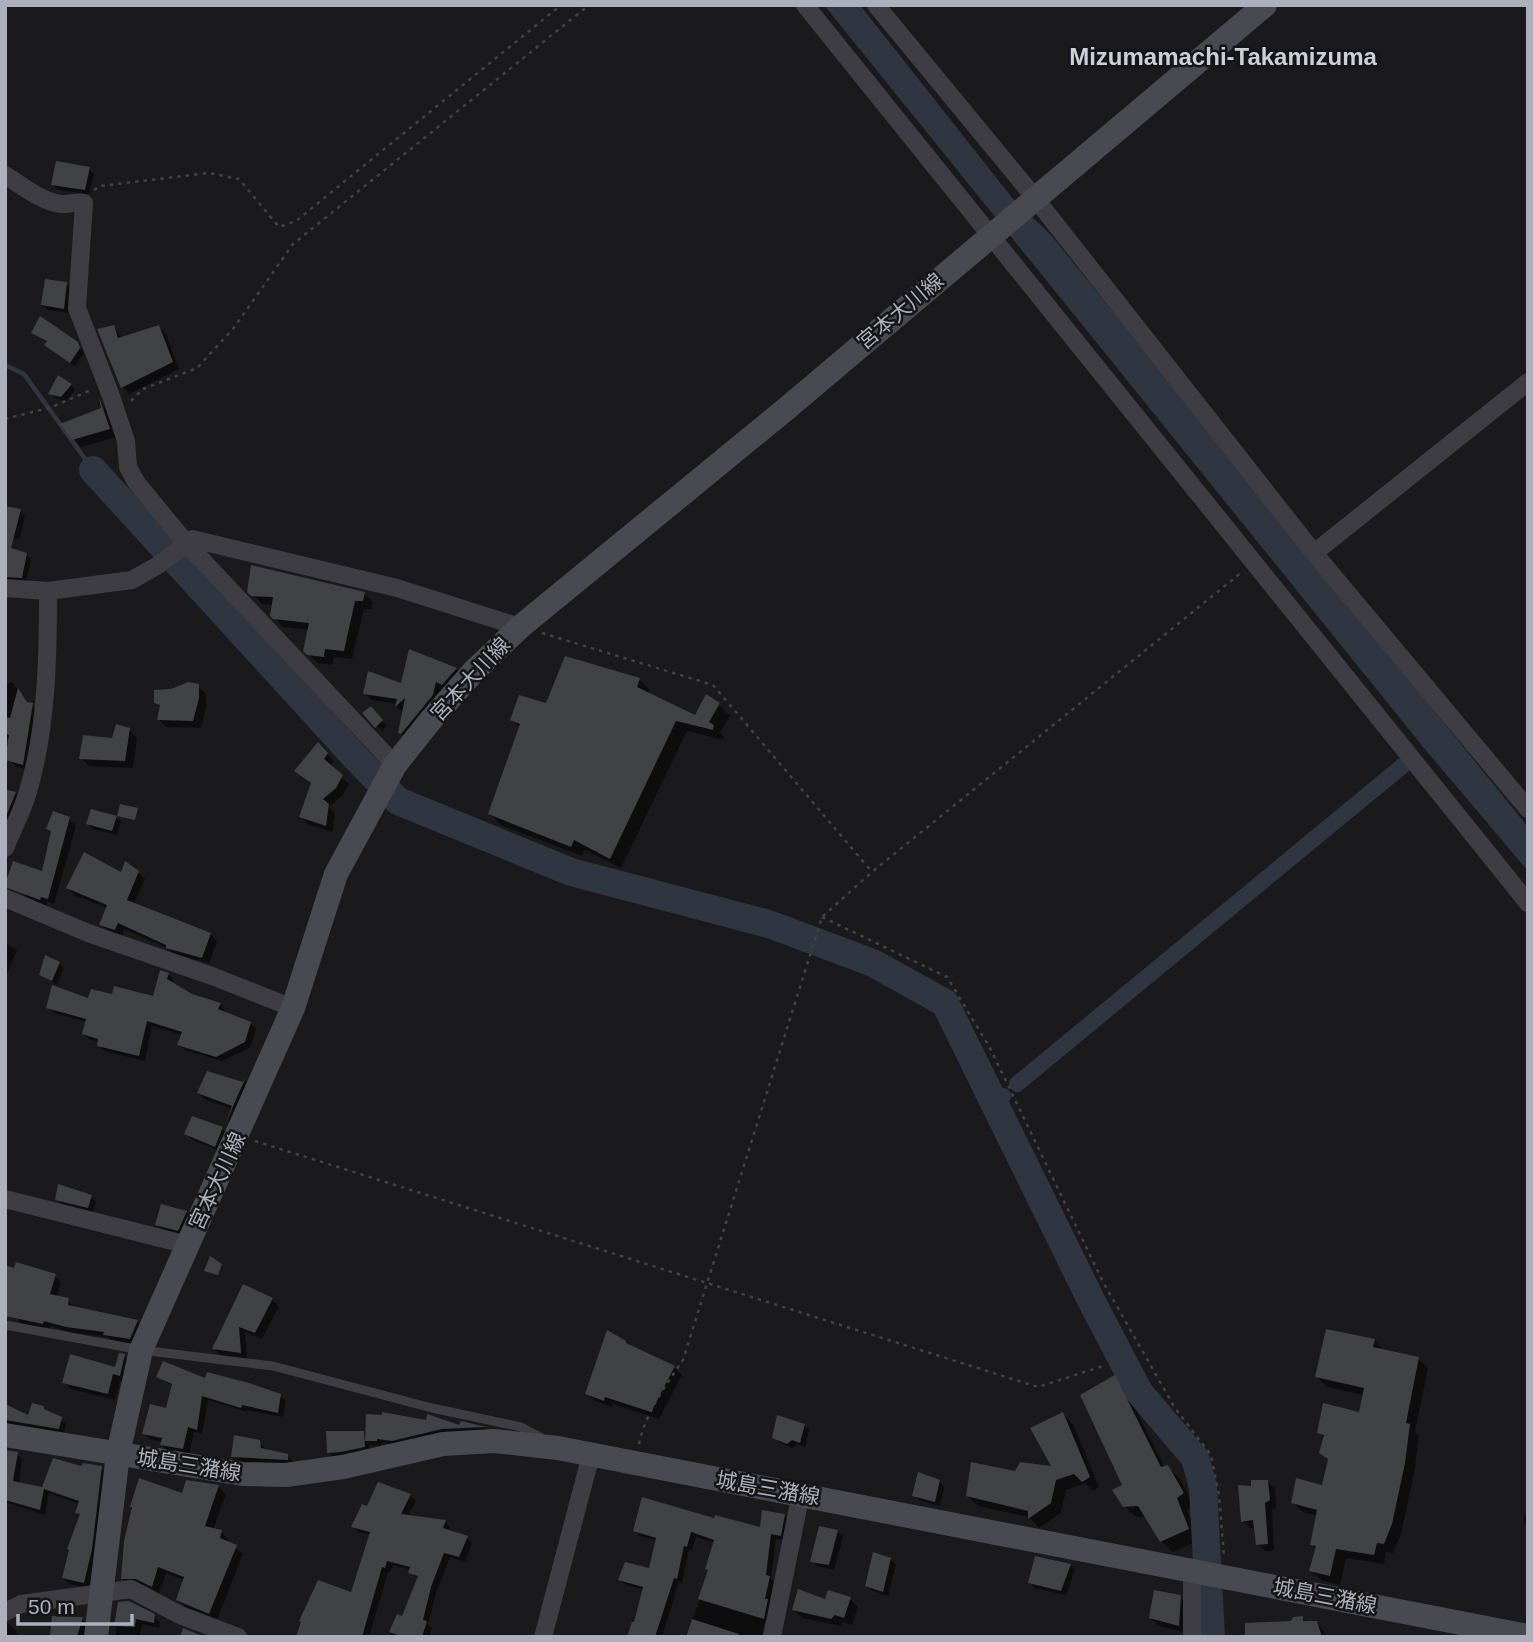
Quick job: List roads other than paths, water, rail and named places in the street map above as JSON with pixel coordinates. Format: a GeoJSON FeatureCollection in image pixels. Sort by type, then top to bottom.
{"type":"FeatureCollection","features":[{"type":"Feature","properties":{"kind":"main road","name":"宮本大川線"},"geometry":{"type":"LineString","coordinates":[[96,1637],[118,1454],[141,1350],[293,1008],[336,874],[392,770],[474,671],[520,627],[786,409],[1265,5]]}},
{"type":"Feature","properties":{"kind":"main road","name":"城島三潴線"},"geometry":{"type":"LineString","coordinates":[[5,1435],[243,1474],[286,1475],[342,1467],[443,1444],[494,1441],[558,1448],[1516,1632]]}},
{"type":"Feature","properties":{"kind":"street"},"geometry":{"type":"LineString","coordinates":[[805,5],[995,231],[1254,562],[1528,903]]}},
{"type":"Feature","properties":{"kind":"street"},"geometry":{"type":"LineString","coordinates":[[876,5],[1314,553],[1528,810]]}},
{"type":"Feature","properties":{"kind":"street"},"geometry":{"type":"LineString","coordinates":[[5,175],[36,194],[61,204],[76,201],[83,203],[77,308],[107,384],[126,441],[128,467],[136,482],[186,543],[392,770]]}},
{"type":"Feature","properties":{"kind":"street"},"geometry":{"type":"LineString","coordinates":[[1314,553],[1528,382]]}},
{"type":"Feature","properties":{"kind":"street"},"geometry":{"type":"LineString","coordinates":[[5,588],[48,591],[132,580],[160,564],[192,539],[397,588],[520,627]]}},
{"type":"Feature","properties":{"kind":"street"},"geometry":{"type":"LineString","coordinates":[[5,848],[29,789],[38,743],[48,663],[48,591]]}},
{"type":"Feature","properties":{"kind":"street"},"geometry":{"type":"LineString","coordinates":[[5,898],[88,933],[212,976],[293,1008]]}},
{"type":"Feature","properties":{"kind":"street"},"geometry":{"type":"LineString","coordinates":[[5,1199],[187,1245]]}},
{"type":"Feature","properties":{"kind":"street"},"geometry":{"type":"LineString","coordinates":[[544,1637],[591,1454]]}},
{"type":"Feature","properties":{"kind":"street"},"geometry":{"type":"LineString","coordinates":[[772,1637],[801,1493]]}},
{"type":"Feature","properties":{"kind":"street"},"geometry":{"type":"LineString","coordinates":[[1192,1571],[1192,1637]]}},
{"type":"Feature","properties":{"kind":"street"},"geometry":{"type":"LineString","coordinates":[[5,1612],[21,1604],[131,1589],[180,1615],[238,1637]]}},
{"type":"Feature","properties":{"kind":"lane"},"geometry":{"type":"LineString","coordinates":[[5,1325],[141,1350],[273,1366],[432,1408],[521,1427],[558,1448]]}},
{"type":"Feature","properties":{"kind":"waterway"},"geometry":{"type":"LineString","coordinates":[[5,365],[24,374],[93,470]]}},
{"type":"Feature","properties":{"kind":"waterway"},"geometry":{"type":"LineString","coordinates":[[93,470],[398,801],[571,872],[769,924],[873,963],[945,1003],[1139,1392],[1195,1458],[1203,1487],[1211,1637]]}},
{"type":"Feature","properties":{"kind":"waterway"},"geometry":{"type":"LineString","coordinates":[[1017,1084],[1406,763]]}},
{"type":"Feature","properties":{"kind":"waterway"},"geometry":{"type":"LineString","coordinates":[[994,1103],[1003,1096]]}},
{"type":"Feature","properties":{"kind":"district","name":"Mizumamachi-Takamizuma"},"geometry":{"type":"Point","coordinates":[1223,56]}}]}
